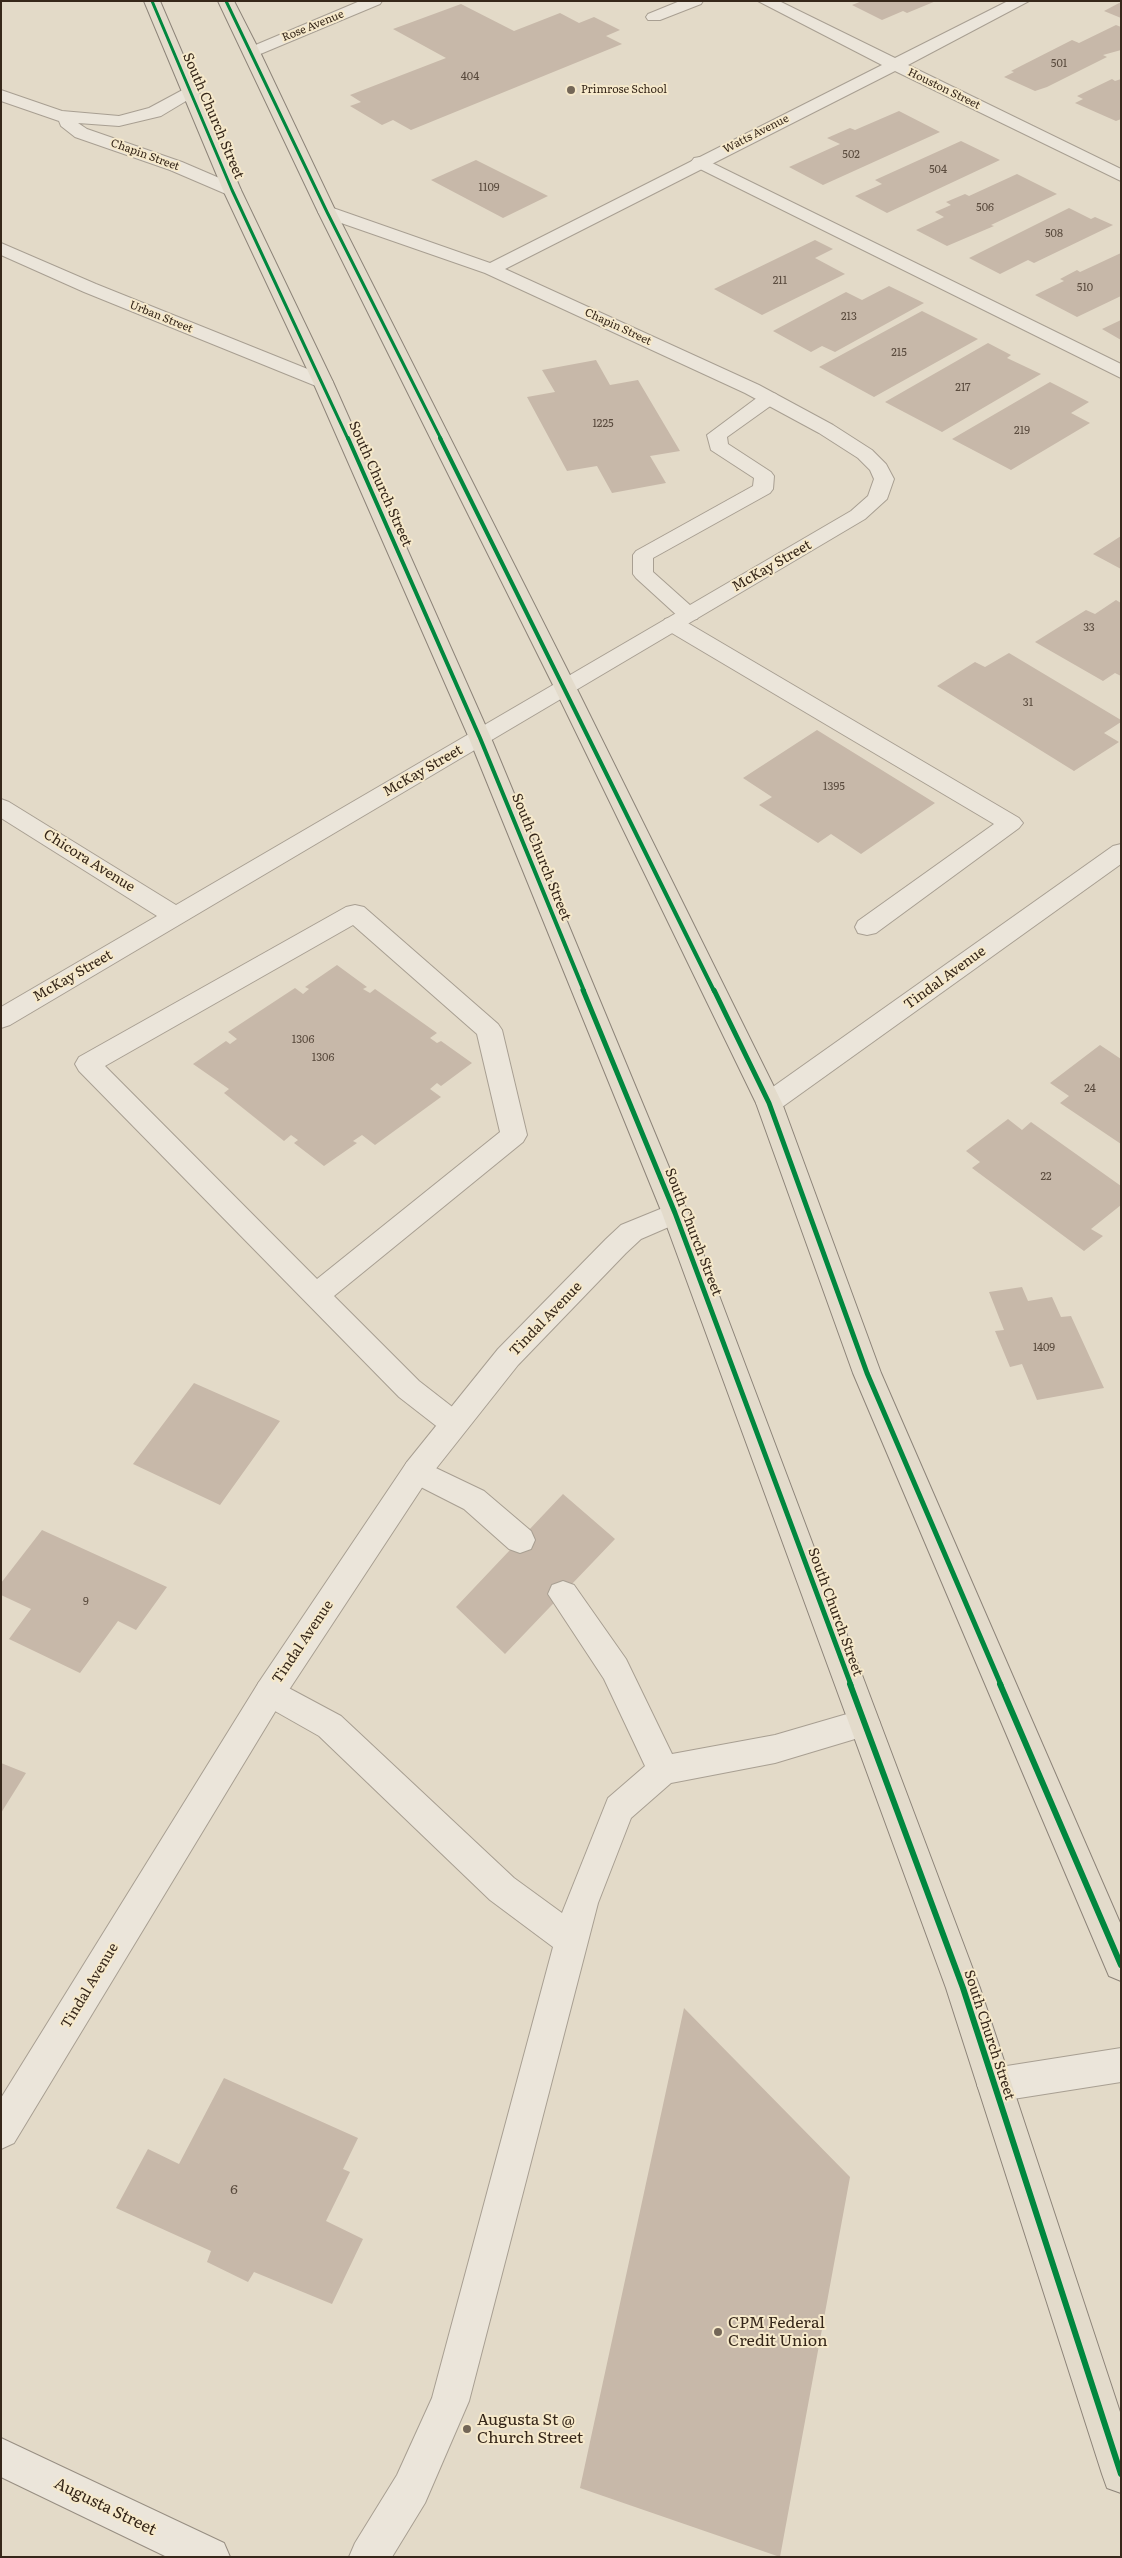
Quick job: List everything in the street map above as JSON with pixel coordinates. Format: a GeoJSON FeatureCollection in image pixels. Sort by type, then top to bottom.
{"type":"FeatureCollection","features":[{"type":"Feature","properties":{"kind":"main road","name":"South Church Street"},"geometry":{"type":"LineString","coordinates":[[152,1],[232,190],[323,382],[480,738],[675,1213],[963,1988],[1121,2474]]}},
{"type":"Feature","properties":{"kind":"main road"},"geometry":{"type":"LineString","coordinates":[[226,1],[327,212],[565,687],[769,1103],[867,1373],[1121,1965]]}},
{"type":"Feature","properties":{"kind":"street","name":"Rose Avenue"},"geometry":{"type":"LineString","coordinates":[[252,52],[374,1]]}},
{"type":"Feature","properties":{"kind":"street"},"geometry":{"type":"LineString","coordinates":[[654,17],[695,1]]}},
{"type":"Feature","properties":{"kind":"street","name":"Houston Street"},"geometry":{"type":"LineString","coordinates":[[766,1],[1121,176]]}},
{"type":"Feature","properties":{"kind":"street","name":"Watts Avenue"},"geometry":{"type":"LineString","coordinates":[[491,269],[1021,1]]}},
{"type":"Feature","properties":{"kind":"street","name":"Chapin Street"},"geometry":{"type":"LineString","coordinates":[[1,96],[60,116],[119,121],[155,112],[190,91]]}},
{"type":"Feature","properties":{"kind":"street","name":"Chapin Street"},"geometry":{"type":"LineString","coordinates":[[60,116],[81,133],[176,166],[232,190]]}},
{"type":"Feature","properties":{"kind":"street"},"geometry":{"type":"LineString","coordinates":[[700,162],[1121,372]]}},
{"type":"Feature","properties":{"kind":"street","name":"Chapin Street"},"geometry":{"type":"LineString","coordinates":[[327,212],[491,269],[769,398],[826,429],[865,454],[879,468],[884,481]]}},
{"type":"Feature","properties":{"kind":"street","name":"Urban Street"},"geometry":{"type":"LineString","coordinates":[[1,248],[99,292],[323,382]]}},
{"type":"Feature","properties":{"kind":"street"},"geometry":{"type":"LineString","coordinates":[[769,398],[717,435],[718,446],[764,476],[763,490],[643,555],[643,574],[681,619],[1011,823],[867,927]]}},
{"type":"Feature","properties":{"kind":"street","name":"McKay Street"},"geometry":{"type":"LineString","coordinates":[[1,1019],[858,515],[877,499],[884,481]]}},
{"type":"Feature","properties":{"kind":"street","name":"Chicora Avenue"},"geometry":{"type":"LineString","coordinates":[[1,807],[175,916]]}},
{"type":"Feature","properties":{"kind":"street","name":"Tindal Avenue"},"geometry":{"type":"LineString","coordinates":[[769,1103],[1121,852]]}},
{"type":"Feature","properties":{"kind":"street"},"geometry":{"type":"LineString","coordinates":[[316,1295],[514,1135],[489,1030],[355,913],[88,1064],[409,1390],[454,1424]]}},
{"type":"Feature","properties":{"kind":"street","name":"Tindal Avenue"},"geometry":{"type":"LineString","coordinates":[[1,2131],[270,1692],[417,1471],[508,1357],[631,1232],[675,1213]]}},
{"type":"Feature","properties":{"kind":"street"},"geometry":{"type":"LineString","coordinates":[[417,1471],[474,1500],[520,1540]]}},
{"type":"Feature","properties":{"kind":"street"},"geometry":{"type":"LineString","coordinates":[[562,1594],[615,1669],[663,1770]]}},
{"type":"Feature","properties":{"kind":"street"},"geometry":{"type":"LineString","coordinates":[[270,1692],[330,1726],[502,1889],[572,1941]]}},
{"type":"Feature","properties":{"kind":"street"},"geometry":{"type":"LineString","coordinates":[[369,2557],[411,2489],[450,2402],[581,1903],[619,1808],[663,1770],[775,1750],[864,1723]]}},
{"type":"Feature","properties":{"kind":"street"},"geometry":{"type":"LineString","coordinates":[[994,2085],[1121,2065]]}},
{"type":"Feature","properties":{"kind":"street","name":"Augusta Street"},"geometry":{"type":"LineString","coordinates":[[1,2457],[210,2557]]}},
{"type":"Feature","properties":{"kind":"building"},"geometry":{"type":"Polygon","coordinates":[[[862,1],[936,1],[907,13],[903,11],[882,20],[852,5],[862,1]]]}},
{"type":"Feature","properties":{"kind":"building"},"geometry":{"type":"Polygon","coordinates":[[[1121,2],[1121,18],[1104,11],[1121,2]]]}},
{"type":"Feature","properties":{"kind":"building"},"geometry":{"type":"Polygon","coordinates":[[[461,4],[514,31],[560,13],[579,23],[594,17],[620,30],[606,36],[622,44],[411,130],[393,120],[382,125],[350,106],[361,102],[350,95],[446,58],[393,29],[461,4]]]}},
{"type":"Feature","properties":{"kind":"building"},"geometry":{"type":"Polygon","coordinates":[[[1116,25],[1121,27],[1121,50],[1103,55],[1107,57],[1047,87],[1035,91],[1004,77],[1014,72],[1011,71],[1072,40],[1079,43],[1116,25]]]}},
{"type":"Feature","properties":{"kind":"building"},"geometry":{"type":"Polygon","coordinates":[[[1112,79],[1115,81],[1121,79],[1121,119],[1116,121],[1075,103],[1083,99],[1077,96],[1112,79]]]}},
{"type":"Feature","properties":{"kind":"building"},"geometry":{"type":"Polygon","coordinates":[[[899,111],[940,132],[823,185],[789,167],[840,144],[827,138],[850,128],[855,130],[899,111]]]}},
{"type":"Feature","properties":{"kind":"building"},"geometry":{"type":"Polygon","coordinates":[[[961,141],[1000,160],[887,213],[855,196],[882,184],[875,180],[961,141]]]}},
{"type":"Feature","properties":{"kind":"building"},"geometry":{"type":"Polygon","coordinates":[[[476,160],[548,196],[503,218],[431,180],[476,160]]]}},
{"type":"Feature","properties":{"kind":"building"},"geometry":{"type":"Polygon","coordinates":[[[1017,174],[1057,194],[991,225],[994,226],[947,246],[916,230],[944,217],[935,212],[951,205],[946,202],[965,194],[969,196],[1017,174]]]}},
{"type":"Feature","properties":{"kind":"building"},"geometry":{"type":"Polygon","coordinates":[[[1069,208],[1091,219],[1095,217],[1113,225],[1034,263],[1028,260],[1000,274],[969,258],[1069,208]]]}},
{"type":"Feature","properties":{"kind":"building"},"geometry":{"type":"Polygon","coordinates":[[[815,240],[833,249],[815,258],[845,274],[762,315],[714,289],[815,240]]]}},
{"type":"Feature","properties":{"kind":"building"},"geometry":{"type":"Polygon","coordinates":[[[1121,253],[1121,296],[1077,317],[1035,295],[1064,281],[1060,279],[1077,270],[1080,272],[1121,253]]]}},
{"type":"Feature","properties":{"kind":"building"},"geometry":{"type":"Polygon","coordinates":[[[889,286],[924,303],[835,352],[822,346],[811,352],[773,331],[846,292],[862,300],[889,286]]]}},
{"type":"Feature","properties":{"kind":"building"},"geometry":{"type":"Polygon","coordinates":[[[922,311],[978,339],[874,397],[819,367],[922,311]]]}},
{"type":"Feature","properties":{"kind":"building"},"geometry":{"type":"Polygon","coordinates":[[[1121,320],[1121,340],[1102,329],[1121,320]]]}},
{"type":"Feature","properties":{"kind":"building"},"geometry":{"type":"Polygon","coordinates":[[[988,343],[1011,355],[1007,358],[1041,374],[942,432],[885,402],[988,343]]]}},
{"type":"Feature","properties":{"kind":"building"},"geometry":{"type":"Polygon","coordinates":[[[596,360],[610,385],[638,380],[680,451],[650,456],[666,483],[612,493],[597,466],[567,471],[527,397],[555,392],[542,370],[596,360]]]}},
{"type":"Feature","properties":{"kind":"building"},"geometry":{"type":"Polygon","coordinates":[[[1050,382],[1089,402],[1071,413],[1090,423],[1011,470],[952,439],[1050,382]]]}},
{"type":"Feature","properties":{"kind":"building"},"geometry":{"type":"Polygon","coordinates":[[[1121,536],[1121,569],[1093,554],[1121,536]]]}},
{"type":"Feature","properties":{"kind":"building"},"geometry":{"type":"Polygon","coordinates":[[[1116,600],[1121,603],[1121,676],[1115,673],[1103,681],[1035,642],[1086,610],[1095,614],[1116,600]]]}},
{"type":"Feature","properties":{"kind":"building"},"geometry":{"type":"Polygon","coordinates":[[[1009,653],[1121,720],[1121,722],[1104,733],[1119,742],[1074,771],[937,686],[975,662],[985,667],[1009,653]]]}},
{"type":"Feature","properties":{"kind":"building"},"geometry":{"type":"Polygon","coordinates":[[[817,730],[935,803],[861,854],[831,834],[818,843],[759,805],[772,797],[743,778],[817,730]]]}},
{"type":"Feature","properties":{"kind":"building"},"geometry":{"type":"Polygon","coordinates":[[[337,965],[367,987],[363,989],[370,993],[375,989],[437,1033],[430,1038],[437,1043],[441,1041],[472,1063],[441,1086],[437,1083],[430,1089],[441,1097],[375,1145],[362,1135],[353,1141],[357,1143],[324,1166],[294,1143],[298,1140],[291,1135],[284,1141],[224,1093],[229,1089],[193,1064],[226,1041],[230,1044],[237,1039],[228,1032],[295,988],[303,994],[309,989],[305,987],[337,965]]]}},
{"type":"Feature","properties":{"kind":"building"},"geometry":{"type":"Polygon","coordinates":[[[1100,1045],[1121,1059],[1121,1144],[1060,1103],[1069,1096],[1050,1083],[1100,1045]]]}},
{"type":"Feature","properties":{"kind":"building"},"geometry":{"type":"Polygon","coordinates":[[[1008,1119],[1022,1130],[1031,1122],[1121,1186],[1121,1205],[1091,1229],[1103,1236],[1084,1251],[972,1168],[980,1162],[966,1151],[1008,1119]]]}},
{"type":"Feature","properties":{"kind":"building"},"geometry":{"type":"Polygon","coordinates":[[[1022,1287],[1028,1301],[1052,1297],[1061,1317],[1071,1316],[1104,1388],[1037,1400],[1022,1364],[1010,1367],[995,1331],[1004,1330],[989,1292],[1022,1287]]]}},
{"type":"Feature","properties":{"kind":"building"},"geometry":{"type":"Polygon","coordinates":[[[194,1383],[280,1421],[220,1505],[133,1464],[194,1383]]]}},
{"type":"Feature","properties":{"kind":"building"},"geometry":{"type":"Polygon","coordinates":[[[563,1494],[615,1539],[505,1654],[456,1607],[563,1494]]]}},
{"type":"Feature","properties":{"kind":"building"},"geometry":{"type":"Polygon","coordinates":[[[42,1530],[167,1587],[136,1630],[118,1621],[80,1673],[9,1639],[31,1609],[1,1595],[1,1583],[42,1530]]]}},
{"type":"Feature","properties":{"kind":"building"},"geometry":{"type":"Polygon","coordinates":[[[1,1763],[26,1773],[1,1813],[1,1763]]]}},
{"type":"Feature","properties":{"kind":"building","name":"CPM Federal Credit Union"},"geometry":{"type":"Polygon","coordinates":[[[684,2008],[850,2177],[780,2557],[580,2488],[684,2008]]]}},
{"type":"Feature","properties":{"kind":"building"},"geometry":{"type":"Polygon","coordinates":[[[224,2078],[358,2138],[343,2169],[350,2172],[326,2221],[363,2239],[332,2304],[254,2272],[248,2282],[207,2262],[211,2251],[116,2208],[148,2149],[179,2164],[224,2078]]]}},
{"type":"Feature","properties":{"kind":"cycle path"},"geometry":{"type":"LineString","coordinates":[[152,1],[232,190],[323,382],[480,738],[675,1213],[963,1988],[1121,2474]]}},
{"type":"Feature","properties":{"kind":"cycle path"},"geometry":{"type":"LineString","coordinates":[[226,1],[327,212],[565,687],[769,1103],[867,1373],[1121,1965]]}},
{"type":"Feature","properties":{"kind":"place","name":"Primrose School"},"geometry":{"type":"Point","coordinates":[571,90]}},
{"type":"Feature","properties":{"kind":"place","name":"CPM Federal Credit Union"},"geometry":{"type":"Point","coordinates":[718,2332]}},
{"type":"Feature","properties":{"kind":"place","name":"Augusta St @ Church Street"},"geometry":{"type":"Point","coordinates":[467,2429]}}]}
